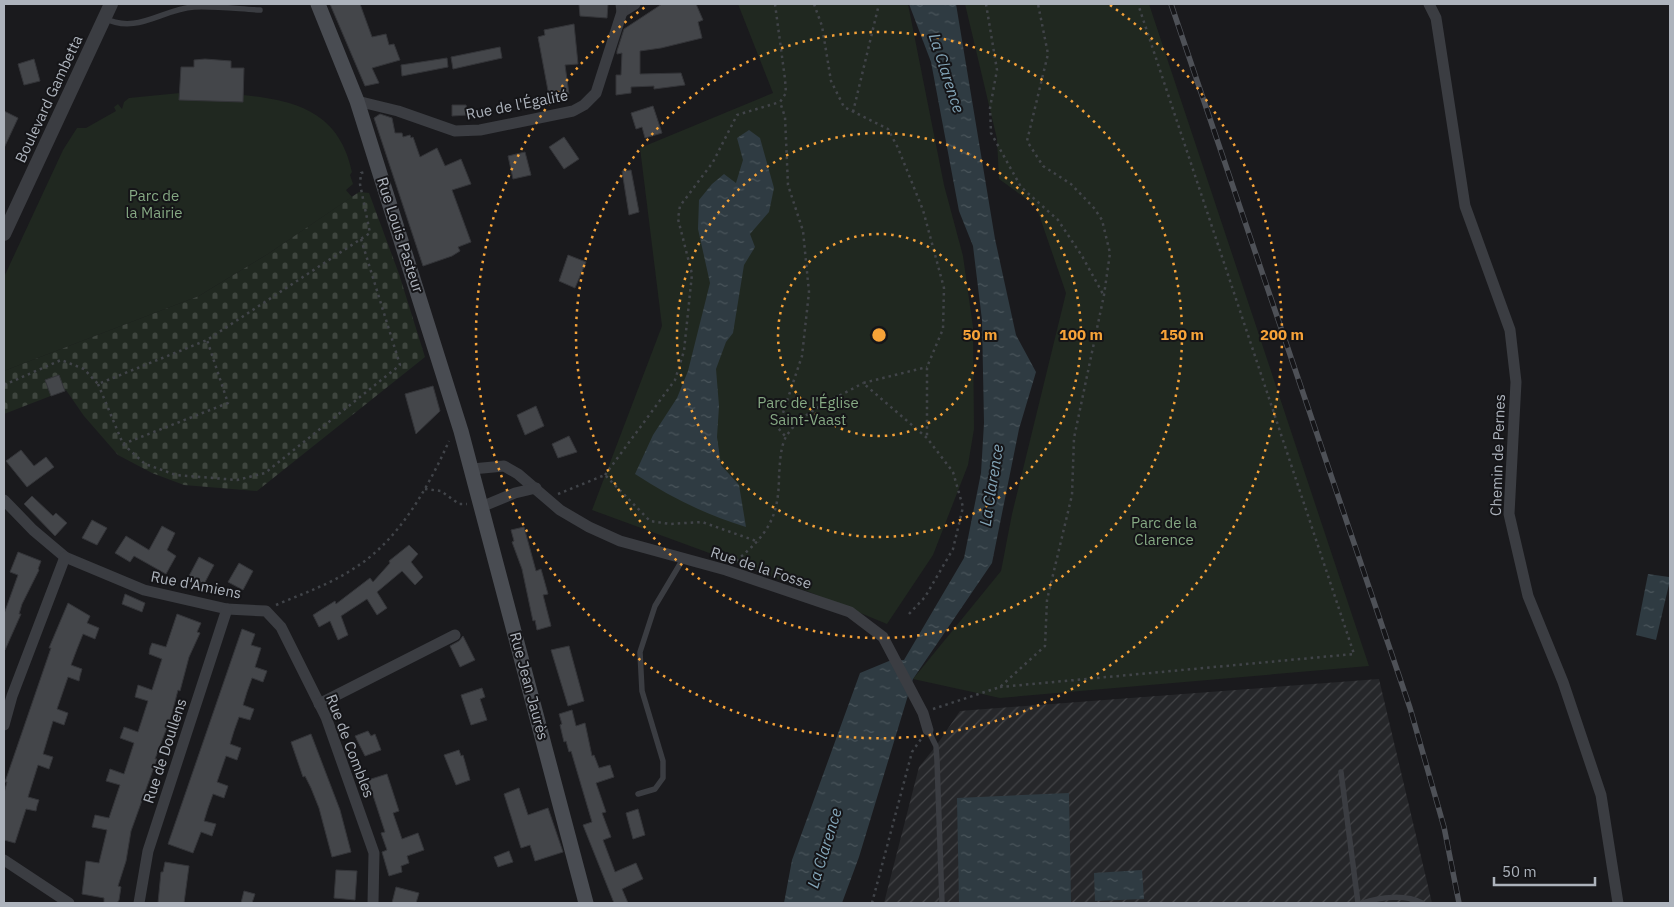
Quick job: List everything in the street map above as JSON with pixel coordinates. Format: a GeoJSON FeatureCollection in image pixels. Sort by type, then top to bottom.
{"type":"FeatureCollection","features":[{"type":"Feature","properties":{"kind":"main road","name":"Rue Louis Pasteur"},"geometry":{"type":"LineString","coordinates":[[318,4],[357,102],[472,469]]}},
{"type":"Feature","properties":{"kind":"main road","name":"Rue Jean Jaurès"},"geometry":{"type":"LineString","coordinates":[[472,469],[586,903]]}},
{"type":"Feature","properties":{"kind":"street","name":"Boulevard Gambetta"},"geometry":{"type":"LineString","coordinates":[[4,234],[111,4]]}},
{"type":"Feature","properties":{"kind":"street"},"geometry":{"type":"LineString","coordinates":[[622,8],[635,4]]}},
{"type":"Feature","properties":{"kind":"street","name":"Chemin de Pernes"},"geometry":{"type":"LineString","coordinates":[[1428,4],[1436,18],[1465,206],[1510,330],[1516,382],[1509,514],[1528,596],[1563,682],[1601,794],[1618,903]]}},
{"type":"Feature","properties":{"kind":"street","name":"Rue de l'Égalité"},"geometry":{"type":"LineString","coordinates":[[357,102],[398,111],[455,131],[480,130],[573,111],[584,105],[596,93],[622,8]]}},
{"type":"Feature","properties":{"kind":"street","name":"Rue de la Fosse"},"geometry":{"type":"LineString","coordinates":[[472,469],[504,466],[540,492],[560,510],[597,531],[620,541],[726,570],[850,612],[882,637],[892,651],[922,713],[928,730]]}},
{"type":"Feature","properties":{"kind":"street"},"geometry":{"type":"LineString","coordinates":[[480,502],[515,493],[540,492]]}},
{"type":"Feature","properties":{"kind":"street","name":"Rue d'Amiens"},"geometry":{"type":"LineString","coordinates":[[4,500],[33,530],[65,557],[144,590],[227,609],[266,611]]}},
{"type":"Feature","properties":{"kind":"street"},"geometry":{"type":"LineString","coordinates":[[4,725],[12,696],[65,557]]}},
{"type":"Feature","properties":{"kind":"street","name":"Rue de Doullens"},"geometry":{"type":"LineString","coordinates":[[139,903],[148,850],[227,609]]}},
{"type":"Feature","properties":{"kind":"street","name":"Rue de Combles"},"geometry":{"type":"LineString","coordinates":[[266,611],[281,627],[326,717],[374,853],[373,903]]}},
{"type":"Feature","properties":{"kind":"street"},"geometry":{"type":"LineString","coordinates":[[319,704],[455,635]]}},
{"type":"Feature","properties":{"kind":"street"},"geometry":{"type":"LineString","coordinates":[[4,860],[69,903]]}},
{"type":"Feature","properties":{"kind":"lane"},"geometry":{"type":"LineString","coordinates":[[104,18],[126,25],[141,23],[192,7],[260,10]]}},
{"type":"Feature","properties":{"kind":"lane"},"geometry":{"type":"LineString","coordinates":[[638,794],[655,789],[663,778],[663,761],[642,691],[640,652],[655,606],[683,559]]}},
{"type":"Feature","properties":{"kind":"lane"},"geometry":{"type":"LineString","coordinates":[[928,730],[936,746],[942,903]]}},
{"type":"Feature","properties":{"kind":"lane"},"geometry":{"type":"LineString","coordinates":[[1341,772],[1358,903]]}},
{"type":"Feature","properties":{"kind":"lane"},"geometry":{"type":"LineString","coordinates":[[1362,903],[1375,899],[1409,898],[1422,903]]}},
{"type":"Feature","properties":{"kind":"path"},"geometry":{"type":"LineString","coordinates":[[540,492],[560,494],[605,474],[675,380],[684,351],[692,274],[678,219],[680,206],[713,162],[737,115],[780,102],[786,93],[775,4]]}},
{"type":"Feature","properties":{"kind":"path"},"geometry":{"type":"LineString","coordinates":[[814,4],[822,26],[831,81],[844,107],[888,129],[898,148],[923,210],[944,288],[943,329],[927,367],[927,438]]}},
{"type":"Feature","properties":{"kind":"path"},"geometry":{"type":"LineString","coordinates":[[853,112],[879,4]]}},
{"type":"Feature","properties":{"kind":"path"},"geometry":{"type":"LineString","coordinates":[[986,4],[997,70],[990,108],[991,133],[1021,187],[1058,220],[1082,256],[1104,296]]}},
{"type":"Feature","properties":{"kind":"path"},"geometry":{"type":"LineString","coordinates":[[1000,687],[1045,646],[1047,600],[1072,495],[1074,438],[1104,296],[1110,253],[1102,220],[1071,184],[1043,166],[1027,141],[1048,54],[1038,4]]}},
{"type":"Feature","properties":{"kind":"path"},"geometry":{"type":"LineString","coordinates":[[922,713],[1000,687],[1354,654],[1138,4]]}},
{"type":"Feature","properties":{"kind":"path"},"geometry":{"type":"LineString","coordinates":[[780,102],[785,117],[788,185],[803,231],[809,292],[802,356],[778,428],[786,437]]}},
{"type":"Feature","properties":{"kind":"path"},"geometry":{"type":"LineString","coordinates":[[98,384],[207,340],[370,233],[360,184],[361,174],[378,166]]}},
{"type":"Feature","properties":{"kind":"path"},"geometry":{"type":"LineString","coordinates":[[4,385],[61,360],[84,369],[98,384],[123,444],[145,464],[176,475],[237,480],[265,473],[400,365],[361,239]]}},
{"type":"Feature","properties":{"kind":"path"},"geometry":{"type":"LineString","coordinates":[[123,444],[228,403],[207,340]]}},
{"type":"Feature","properties":{"kind":"path"},"geometry":{"type":"LineString","coordinates":[[726,570],[759,542],[774,518],[779,492],[780,462],[786,437],[802,417],[863,383],[927,367]]}},
{"type":"Feature","properties":{"kind":"path"},"geometry":{"type":"LineString","coordinates":[[863,383],[927,438],[953,472],[963,508],[953,549],[926,597],[909,614]]}},
{"type":"Feature","properties":{"kind":"path"},"geometry":{"type":"LineString","coordinates":[[266,611],[276,604],[321,588],[357,567],[378,550],[402,522],[424,489],[449,440],[461,431]]}},
{"type":"Feature","properties":{"kind":"path"},"geometry":{"type":"LineString","coordinates":[[605,474],[650,522],[670,524],[702,522],[759,542]]}},
{"type":"Feature","properties":{"kind":"path"},"geometry":{"type":"LineString","coordinates":[[424,489],[441,491],[459,504],[465,505],[480,502]]}},
{"type":"Feature","properties":{"kind":"path"},"geometry":{"type":"LineString","coordinates":[[872,903],[912,752],[928,730]]}},
{"type":"Feature","properties":{"kind":"shaded area"},"geometry":{"type":"Polygon","coordinates":[[[1379,679],[1432,903],[884,903],[919,767],[960,711],[1379,679]]]}},
{"type":"Feature","properties":{"kind":"green space","name":"Parc de l'Église Saint-Vaast"},"geometry":{"type":"Polygon","coordinates":[[[738,4],[908,4],[944,185],[963,256],[973,327],[974,429],[968,465],[933,555],[887,624],[761,572],[592,510],[662,326],[640,148],[773,93],[738,4]]]}},
{"type":"Feature","properties":{"kind":"green space","name":"Parc de la Clarence"},"geometry":{"type":"Polygon","coordinates":[[[965,4],[1149,4],[1369,666],[1000,698],[913,679],[1001,571],[1012,514],[1066,293],[1036,206],[999,179],[997,139],[965,4]]]}},
{"type":"Feature","properties":{"kind":"green space","name":"Parc de la Mairie"},"geometry":{"type":"Polygon","coordinates":[[[180,93],[243,102],[243,95],[263,97],[298,106],[313,113],[338,136],[346,152],[352,172],[350,175],[353,184],[346,190],[352,197],[268,254],[199,296],[4,371],[4,277],[63,150],[77,128],[86,128],[116,111],[114,107],[118,104],[122,109],[124,102],[129,98],[180,93]]]}},
{"type":"Feature","properties":{"kind":"green space"},"geometry":{"type":"Polygon","coordinates":[[[359,192],[369,193],[399,274],[425,357],[257,491],[184,485],[152,473],[118,455],[84,416],[66,390],[4,414],[4,371],[199,296],[268,254],[359,192]]]}},
{"type":"Feature","properties":{"kind":"water","name":"La Clarence"},"geometry":{"type":"Polygon","coordinates":[[[909,4],[956,4],[995,239],[1016,335],[1036,372],[1019,429],[992,563],[913,679],[859,857],[842,903],[784,903],[792,860],[860,673],[889,661],[904,660],[964,558],[981,473],[984,423],[982,320],[973,246],[959,211],[931,62],[909,4]]]}},
{"type":"Feature","properties":{"kind":"water"},"geometry":{"type":"Polygon","coordinates":[[[749,130],[760,138],[774,188],[769,212],[750,234],[755,247],[744,265],[733,333],[726,342],[716,369],[719,406],[717,437],[721,465],[739,485],[746,527],[689,505],[635,474],[653,435],[677,398],[688,371],[710,283],[698,229],[699,200],[712,184],[724,174],[736,183],[743,160],[737,138],[749,130]]]}},
{"type":"Feature","properties":{"kind":"water"},"geometry":{"type":"Polygon","coordinates":[[[1648,574],[1669,577],[1670,580],[1656,640],[1636,635],[1648,574]]]}},
{"type":"Feature","properties":{"kind":"water"},"geometry":{"type":"Polygon","coordinates":[[[1069,793],[1071,903],[959,903],[957,798],[1069,793]]]}},
{"type":"Feature","properties":{"kind":"water"},"geometry":{"type":"Polygon","coordinates":[[[1142,870],[1144,899],[1095,901],[1094,873],[1142,870]]]}},
{"type":"Feature","properties":{"kind":"building"},"geometry":{"type":"Polygon","coordinates":[[[330,4],[360,4],[372,37],[386,34],[389,45],[394,44],[400,60],[372,68],[379,83],[365,86],[330,4]]]}},
{"type":"Feature","properties":{"kind":"building"},"geometry":{"type":"Polygon","coordinates":[[[579,4],[608,4],[607,18],[580,16],[579,4]]]}},
{"type":"Feature","properties":{"kind":"building"},"geometry":{"type":"Polygon","coordinates":[[[662,4],[696,4],[703,20],[698,22],[702,38],[640,51],[640,74],[681,73],[685,85],[654,89],[654,86],[631,87],[631,93],[616,95],[616,75],[621,75],[622,53],[617,54],[617,51],[624,29],[662,4]]]}},
{"type":"Feature","properties":{"kind":"building"},"geometry":{"type":"Polygon","coordinates":[[[574,24],[578,64],[565,65],[569,94],[549,96],[538,37],[545,35],[544,30],[574,24]]]}},
{"type":"Feature","properties":{"kind":"building"},"geometry":{"type":"Polygon","coordinates":[[[500,47],[502,58],[453,69],[451,57],[500,47]]]}},
{"type":"Feature","properties":{"kind":"building"},"geometry":{"type":"Polygon","coordinates":[[[447,58],[448,67],[402,76],[401,65],[447,58]]]}},
{"type":"Feature","properties":{"kind":"building"},"geometry":{"type":"Polygon","coordinates":[[[34,59],[40,81],[24,85],[18,64],[34,59]]]}},
{"type":"Feature","properties":{"kind":"building"},"geometry":{"type":"Polygon","coordinates":[[[194,60],[231,61],[231,68],[244,68],[243,102],[179,100],[181,67],[194,67],[194,60]]]}},
{"type":"Feature","properties":{"kind":"building"},"geometry":{"type":"Polygon","coordinates":[[[452,105],[466,105],[468,115],[452,116],[452,105]]]}},
{"type":"Feature","properties":{"kind":"building"},"geometry":{"type":"Polygon","coordinates":[[[653,106],[662,133],[645,138],[642,127],[636,129],[631,113],[653,106]]]}},
{"type":"Feature","properties":{"kind":"building"},"geometry":{"type":"Polygon","coordinates":[[[4,111],[18,118],[4,148],[4,111]]]}},
{"type":"Feature","properties":{"kind":"building"},"geometry":{"type":"Polygon","coordinates":[[[380,114],[392,118],[395,133],[402,133],[403,137],[410,135],[411,138],[413,137],[420,157],[437,148],[445,166],[461,159],[471,184],[452,190],[471,242],[458,247],[460,251],[452,256],[423,266],[374,118],[380,114]]]}},
{"type":"Feature","properties":{"kind":"building"},"geometry":{"type":"Polygon","coordinates":[[[564,137],[579,159],[564,169],[549,147],[564,137]]]}},
{"type":"Feature","properties":{"kind":"building"},"geometry":{"type":"Polygon","coordinates":[[[525,152],[531,175],[513,179],[508,156],[525,152]]]}},
{"type":"Feature","properties":{"kind":"building"},"geometry":{"type":"Polygon","coordinates":[[[631,170],[639,212],[629,215],[622,171],[631,170]]]}},
{"type":"Feature","properties":{"kind":"building"},"geometry":{"type":"Polygon","coordinates":[[[568,255],[586,262],[575,288],[559,281],[568,255]]]}},
{"type":"Feature","properties":{"kind":"building"},"geometry":{"type":"Polygon","coordinates":[[[59,375],[65,391],[51,396],[45,380],[59,375]]]}},
{"type":"Feature","properties":{"kind":"building"},"geometry":{"type":"Polygon","coordinates":[[[433,386],[440,411],[416,434],[405,394],[433,386]]]}},
{"type":"Feature","properties":{"kind":"building"},"geometry":{"type":"Polygon","coordinates":[[[536,406],[544,426],[525,435],[517,415],[536,406]]]}},
{"type":"Feature","properties":{"kind":"building"},"geometry":{"type":"Polygon","coordinates":[[[569,436],[577,452],[558,458],[552,444],[569,436]]]}},
{"type":"Feature","properties":{"kind":"building"},"geometry":{"type":"Polygon","coordinates":[[[21,450],[34,466],[46,457],[54,467],[27,487],[6,461],[21,450]]]}},
{"type":"Feature","properties":{"kind":"building"},"geometry":{"type":"Polygon","coordinates":[[[32,496],[53,516],[56,513],[67,523],[55,536],[24,504],[32,496]]]}},
{"type":"Feature","properties":{"kind":"building"},"geometry":{"type":"Polygon","coordinates":[[[92,520],[107,528],[97,545],[82,538],[92,520]]]}},
{"type":"Feature","properties":{"kind":"building"},"geometry":{"type":"Polygon","coordinates":[[[162,526],[175,533],[167,550],[176,556],[166,574],[134,556],[130,562],[115,553],[126,536],[149,550],[162,526]]]}},
{"type":"Feature","properties":{"kind":"building"},"geometry":{"type":"Polygon","coordinates":[[[524,527],[536,571],[541,569],[548,594],[543,595],[551,626],[537,630],[535,620],[533,621],[522,569],[512,542],[514,541],[511,530],[524,527]]]}},
{"type":"Feature","properties":{"kind":"building"},"geometry":{"type":"Polygon","coordinates":[[[409,545],[418,554],[411,562],[423,577],[415,585],[402,571],[377,592],[387,608],[377,615],[367,599],[341,616],[348,635],[338,640],[330,621],[319,627],[313,615],[335,601],[336,604],[370,578],[373,582],[390,563],[389,561],[409,545]]]}},
{"type":"Feature","properties":{"kind":"building"},"geometry":{"type":"Polygon","coordinates":[[[18,552],[41,561],[39,570],[22,604],[19,614],[21,614],[5,650],[4,614],[18,575],[10,572],[18,552]]]}},
{"type":"Feature","properties":{"kind":"building"},"geometry":{"type":"Polygon","coordinates":[[[199,557],[214,565],[204,584],[189,576],[199,557]]]}},
{"type":"Feature","properties":{"kind":"building"},"geometry":{"type":"Polygon","coordinates":[[[239,563],[253,571],[243,590],[228,582],[239,563]]]}},
{"type":"Feature","properties":{"kind":"building"},"geometry":{"type":"Polygon","coordinates":[[[125,594],[145,603],[142,612],[122,604],[125,594]]]}},
{"type":"Feature","properties":{"kind":"building"},"geometry":{"type":"Polygon","coordinates":[[[68,603],[90,616],[87,623],[99,628],[95,639],[83,634],[77,649],[71,665],[82,669],[79,681],[68,677],[57,709],[68,713],[64,725],[53,721],[43,754],[53,757],[49,769],[38,765],[28,797],[39,800],[36,811],[26,809],[15,843],[4,840],[4,793],[7,782],[5,782],[51,648],[49,648],[68,603]]]}},
{"type":"Feature","properties":{"kind":"building"},"geometry":{"type":"Polygon","coordinates":[[[177,614],[201,623],[197,632],[200,633],[189,657],[180,691],[178,690],[171,717],[155,759],[157,759],[131,831],[126,861],[118,886],[121,887],[119,900],[117,903],[104,903],[104,898],[82,894],[86,861],[99,863],[107,830],[92,827],[95,815],[109,818],[120,785],[106,781],[110,769],[124,774],[134,743],[120,738],[124,727],[138,732],[148,701],[135,697],[138,685],[152,690],[162,659],[149,654],[150,648],[152,643],[166,647],[177,614]]]}},
{"type":"Feature","properties":{"kind":"building"},"geometry":{"type":"Polygon","coordinates":[[[242,629],[255,634],[251,645],[261,648],[255,667],[267,671],[263,682],[252,678],[243,705],[254,709],[250,720],[239,717],[230,744],[241,748],[237,760],[226,756],[217,782],[228,786],[224,798],[213,794],[204,821],[216,824],[212,836],[201,832],[193,853],[168,844],[242,629]]]}},
{"type":"Feature","properties":{"kind":"building"},"geometry":{"type":"Polygon","coordinates":[[[463,636],[475,660],[460,667],[450,646],[459,641],[463,636]]]}},
{"type":"Feature","properties":{"kind":"building"},"geometry":{"type":"Polygon","coordinates":[[[569,646],[584,701],[568,706],[551,650],[569,646]]]}},
{"type":"Feature","properties":{"kind":"building"},"geometry":{"type":"Polygon","coordinates":[[[482,688],[485,697],[480,699],[487,720],[471,725],[461,695],[482,688]]]}},
{"type":"Feature","properties":{"kind":"building"},"geometry":{"type":"Polygon","coordinates":[[[572,710],[576,726],[585,723],[592,756],[594,755],[599,768],[610,765],[614,777],[596,783],[606,812],[602,813],[611,837],[603,840],[615,872],[636,863],[643,879],[622,889],[628,903],[614,903],[583,825],[592,822],[571,751],[569,752],[566,741],[564,742],[560,725],[562,724],[559,714],[572,710]]]}},
{"type":"Feature","properties":{"kind":"building"},"geometry":{"type":"Polygon","coordinates":[[[368,731],[371,736],[375,734],[381,750],[365,756],[355,736],[368,731]]]}},
{"type":"Feature","properties":{"kind":"building"},"geometry":{"type":"Polygon","coordinates":[[[311,734],[340,810],[351,852],[332,857],[319,808],[305,776],[303,777],[291,742],[311,734]]]}},
{"type":"Feature","properties":{"kind":"building"},"geometry":{"type":"Polygon","coordinates":[[[459,750],[461,756],[463,755],[470,780],[456,785],[444,755],[459,750]]]}},
{"type":"Feature","properties":{"kind":"building"},"geometry":{"type":"Polygon","coordinates":[[[387,774],[399,811],[393,813],[402,839],[418,833],[424,850],[407,856],[409,863],[401,866],[402,872],[389,876],[382,852],[387,850],[381,833],[385,832],[368,780],[387,774]]]}},
{"type":"Feature","properties":{"kind":"building"},"geometry":{"type":"Polygon","coordinates":[[[519,788],[528,815],[548,808],[563,852],[535,861],[530,845],[521,848],[504,794],[519,788]]]}},
{"type":"Feature","properties":{"kind":"building"},"geometry":{"type":"Polygon","coordinates":[[[638,809],[645,835],[633,839],[626,813],[638,809]]]}},
{"type":"Feature","properties":{"kind":"building"},"geometry":{"type":"Polygon","coordinates":[[[509,851],[513,862],[498,867],[494,857],[509,851]]]}},
{"type":"Feature","properties":{"kind":"building"},"geometry":{"type":"Polygon","coordinates":[[[165,862],[189,866],[184,903],[158,903],[161,872],[163,872],[165,862]]]}},
{"type":"Feature","properties":{"kind":"building"},"geometry":{"type":"Polygon","coordinates":[[[336,870],[357,871],[355,900],[334,898],[336,870]]]}},
{"type":"Feature","properties":{"kind":"building"},"geometry":{"type":"Polygon","coordinates":[[[396,887],[419,893],[416,903],[392,903],[396,887]]]}},
{"type":"Feature","properties":{"kind":"building"},"geometry":{"type":"Polygon","coordinates":[[[244,891],[255,894],[252,903],[241,903],[244,891]]]}},
{"type":"Feature","properties":{"kind":"railway"},"geometry":{"type":"LineString","coordinates":[[1171,4],[1410,708],[1444,827],[1459,903]]}}]}
